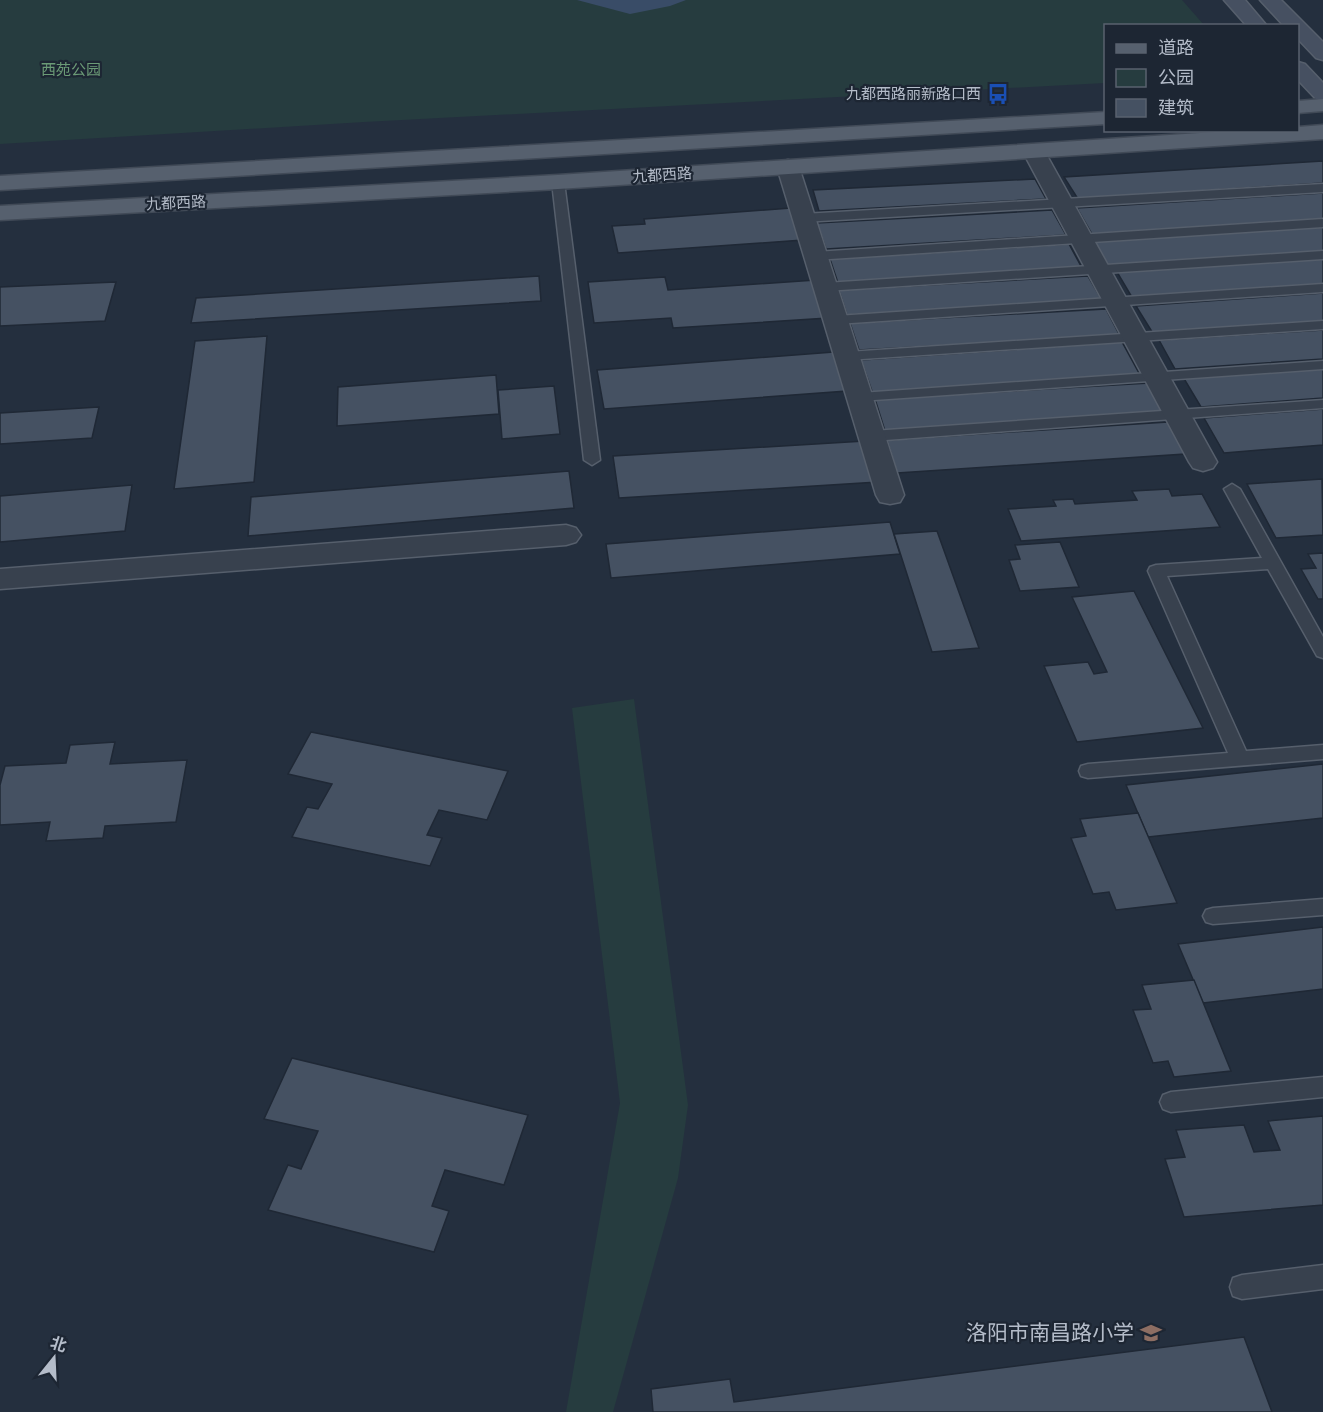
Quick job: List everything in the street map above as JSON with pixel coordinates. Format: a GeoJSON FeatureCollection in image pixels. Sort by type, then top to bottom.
{"type":"FeatureCollection","features":[{"type":"Feature","properties":{"kind":"main road"},"geometry":{"type":"LineString","coordinates":[[1234,0],[1256,24]]}},
{"type":"Feature","properties":{"kind":"main road"},"geometry":{"type":"LineString","coordinates":[[1270,0],[1293,24]]}},
{"type":"Feature","properties":{"kind":"main road"},"geometry":{"type":"LineString","coordinates":[[1299,30],[1323,54]]}},
{"type":"Feature","properties":{"kind":"main road"},"geometry":{"type":"LineString","coordinates":[[1299,69],[1323,95]]}},
{"type":"Feature","properties":{"kind":"main road"},"geometry":{"type":"LineString","coordinates":[[1299,106],[1323,105]]}},
{"type":"Feature","properties":{"kind":"main road","name":"九都西路"},"geometry":{"type":"LineString","coordinates":[[0,183],[1104,118]]}},
{"type":"Feature","properties":{"kind":"main road","name":"九都西路"},"geometry":{"type":"LineString","coordinates":[[0,213],[558,182],[1323,132]]}},
{"type":"Feature","properties":{"kind":"street"},"geometry":{"type":"LineString","coordinates":[[1034,152],[1203,462]]}},
{"type":"Feature","properties":{"kind":"street"},"geometry":{"type":"LineString","coordinates":[[788,167],[890,495]]}},
{"type":"Feature","properties":{"kind":"street"},"geometry":{"type":"LineString","coordinates":[[0,579],[566,535]]}},
{"type":"Feature","properties":{"kind":"lane"},"geometry":{"type":"LineString","coordinates":[[558,182],[591,460]]}},
{"type":"Feature","properties":{"kind":"lane"},"geometry":{"type":"LineString","coordinates":[[803,218],[1323,188]]}},
{"type":"Feature","properties":{"kind":"lane"},"geometry":{"type":"LineString","coordinates":[[815,256],[1323,223]]}},
{"type":"Feature","properties":{"kind":"lane"},"geometry":{"type":"LineString","coordinates":[[825,287],[1323,255]]}},
{"type":"Feature","properties":{"kind":"lane"},"geometry":{"type":"LineString","coordinates":[[836,320],[1323,288]]}},
{"type":"Feature","properties":{"kind":"lane"},"geometry":{"type":"LineString","coordinates":[[847,356],[1323,325]]}},
{"type":"Feature","properties":{"kind":"lane"},"geometry":{"type":"LineString","coordinates":[[860,397],[1323,365]]}},
{"type":"Feature","properties":{"kind":"lane"},"geometry":{"type":"LineString","coordinates":[[872,436],[1323,404]]}},
{"type":"Feature","properties":{"kind":"lane"},"geometry":{"type":"LineString","coordinates":[[1232,489],[1323,652]]}},
{"type":"Feature","properties":{"kind":"lane"},"geometry":{"type":"LineString","coordinates":[[1240,758],[1156,571],[1273,563]]}},
{"type":"Feature","properties":{"kind":"lane"},"geometry":{"type":"LineString","coordinates":[[1088,771],[1323,752]]}},
{"type":"Feature","properties":{"kind":"lane"},"geometry":{"type":"LineString","coordinates":[[1213,916],[1323,907]]}},
{"type":"Feature","properties":{"kind":"lane"},"geometry":{"type":"LineString","coordinates":[[1171,1102],[1323,1087]]}},
{"type":"Feature","properties":{"kind":"lane"},"geometry":{"type":"LineString","coordinates":[[1242,1287],[1323,1277]]}},
{"type":"Feature","properties":{"kind":"green space","name":"西苑公园"},"geometry":{"type":"Polygon","coordinates":[[[0,0],[1182,0],[1203,24],[1104,24],[1104,83],[364,122],[0,144],[0,0]]]}},
{"type":"Feature","properties":{"kind":"green space"},"geometry":{"type":"Polygon","coordinates":[[[634,699],[688,1105],[678,1178],[613,1412],[566,1412],[620,1103],[572,708],[634,699]]]}},
{"type":"Feature","properties":{"kind":"water"},"geometry":{"type":"Polygon","coordinates":[[[577,0],[686,0],[670,6],[630,14],[577,0]]]}},
{"type":"Feature","properties":{"kind":"building"},"geometry":{"type":"Polygon","coordinates":[[[1323,161],[1323,183],[1078,199],[1064,177],[1323,161]]]}},
{"type":"Feature","properties":{"kind":"building"},"geometry":{"type":"Polygon","coordinates":[[[1035,179],[1046,199],[819,211],[813,190],[1035,179]]]}},
{"type":"Feature","properties":{"kind":"building"},"geometry":{"type":"Polygon","coordinates":[[[1323,193],[1323,219],[1092,234],[1077,208],[1323,193]]]}},
{"type":"Feature","properties":{"kind":"building"},"geometry":{"type":"Polygon","coordinates":[[[791,208],[803,240],[618,253],[612,226],[645,224],[644,219],[791,208]]]}},
{"type":"Feature","properties":{"kind":"building"},"geometry":{"type":"Polygon","coordinates":[[[1052,210],[1066,235],[826,249],[817,223],[1052,210]]]}},
{"type":"Feature","properties":{"kind":"building"},"geometry":{"type":"Polygon","coordinates":[[[1323,227],[1323,252],[1105,265],[1091,240],[1323,227]]]}},
{"type":"Feature","properties":{"kind":"building"},"geometry":{"type":"Polygon","coordinates":[[[1069,244],[1082,268],[838,283],[830,259],[1069,244]]]}},
{"type":"Feature","properties":{"kind":"building"},"geometry":{"type":"Polygon","coordinates":[[[1323,258],[1323,286],[1133,299],[1117,272],[1323,258]]]}},
{"type":"Feature","properties":{"kind":"building"},"geometry":{"type":"Polygon","coordinates":[[[539,276],[541,301],[191,323],[196,298],[539,276]]]}},
{"type":"Feature","properties":{"kind":"building"},"geometry":{"type":"Polygon","coordinates":[[[1088,276],[1102,300],[847,315],[839,290],[1088,276]]]}},
{"type":"Feature","properties":{"kind":"building"},"geometry":{"type":"Polygon","coordinates":[[[665,277],[668,290],[816,280],[828,318],[673,328],[671,318],[594,323],[588,282],[665,277]]]}},
{"type":"Feature","properties":{"kind":"building"},"geometry":{"type":"Polygon","coordinates":[[[116,282],[105,321],[0,326],[0,287],[116,282]]]}},
{"type":"Feature","properties":{"kind":"building"},"geometry":{"type":"Polygon","coordinates":[[[1323,293],[1323,323],[1154,335],[1136,306],[1323,293]]]}},
{"type":"Feature","properties":{"kind":"building"},"geometry":{"type":"Polygon","coordinates":[[[1106,309],[1120,336],[859,350],[850,323],[1106,309]]]}},
{"type":"Feature","properties":{"kind":"building"},"geometry":{"type":"Polygon","coordinates":[[[1323,330],[1323,359],[1175,369],[1159,340],[1323,330]]]}},
{"type":"Feature","properties":{"kind":"building"},"geometry":{"type":"Polygon","coordinates":[[[267,336],[254,482],[174,489],[195,341],[267,336]]]}},
{"type":"Feature","properties":{"kind":"building"},"geometry":{"type":"Polygon","coordinates":[[[1122,342],[1140,375],[873,394],[861,360],[1122,342]]]}},
{"type":"Feature","properties":{"kind":"building"},"geometry":{"type":"Polygon","coordinates":[[[834,352],[847,391],[604,409],[597,370],[834,352]]]}},
{"type":"Feature","properties":{"kind":"building"},"geometry":{"type":"Polygon","coordinates":[[[1323,367],[1323,398],[1201,407],[1183,377],[1323,367]]]}},
{"type":"Feature","properties":{"kind":"building"},"geometry":{"type":"Polygon","coordinates":[[[496,375],[499,414],[337,426],[338,387],[496,375]]]}},
{"type":"Feature","properties":{"kind":"building"},"geometry":{"type":"Polygon","coordinates":[[[1150,383],[1166,414],[885,431],[875,399],[1150,383]]]}},
{"type":"Feature","properties":{"kind":"building"},"geometry":{"type":"Polygon","coordinates":[[[554,386],[560,434],[502,439],[498,390],[554,386]]]}},
{"type":"Feature","properties":{"kind":"building"},"geometry":{"type":"Polygon","coordinates":[[[99,407],[92,438],[0,444],[0,413],[99,407]]]}},
{"type":"Feature","properties":{"kind":"building"},"geometry":{"type":"Polygon","coordinates":[[[1323,409],[1323,445],[1224,453],[1204,418],[1323,409]]]}},
{"type":"Feature","properties":{"kind":"building"},"geometry":{"type":"Polygon","coordinates":[[[1168,422],[1185,454],[897,473],[887,440],[1168,422]]]}},
{"type":"Feature","properties":{"kind":"building"},"geometry":{"type":"Polygon","coordinates":[[[865,441],[878,482],[619,498],[613,456],[865,441]]]}},
{"type":"Feature","properties":{"kind":"building"},"geometry":{"type":"Polygon","coordinates":[[[569,471],[574,508],[248,536],[251,497],[569,471]]]}},
{"type":"Feature","properties":{"kind":"building"},"geometry":{"type":"Polygon","coordinates":[[[1322,479],[1323,535],[1276,538],[1247,484],[1322,479]]]}},
{"type":"Feature","properties":{"kind":"building"},"geometry":{"type":"Polygon","coordinates":[[[132,485],[125,531],[0,542],[0,496],[132,485]]]}},
{"type":"Feature","properties":{"kind":"building"},"geometry":{"type":"Polygon","coordinates":[[[1169,489],[1172,496],[1202,494],[1220,527],[1021,541],[1008,509],[1056,506],[1053,500],[1073,499],[1075,504],[1137,500],[1132,491],[1169,489]]]}},
{"type":"Feature","properties":{"kind":"building"},"geometry":{"type":"Polygon","coordinates":[[[890,522],[900,554],[611,578],[606,544],[890,522]]]}},
{"type":"Feature","properties":{"kind":"building"},"geometry":{"type":"Polygon","coordinates":[[[937,531],[979,648],[932,652],[894,534],[937,531]]]}},
{"type":"Feature","properties":{"kind":"building"},"geometry":{"type":"Polygon","coordinates":[[[1060,542],[1079,587],[1020,591],[1009,560],[1020,559],[1015,545],[1060,542]]]}},
{"type":"Feature","properties":{"kind":"building"},"geometry":{"type":"Polygon","coordinates":[[[1323,553],[1323,599],[1318,599],[1301,569],[1316,568],[1308,554],[1323,553]]]}},
{"type":"Feature","properties":{"kind":"building"},"geometry":{"type":"Polygon","coordinates":[[[1134,591],[1203,728],[1077,742],[1044,666],[1088,662],[1094,674],[1107,672],[1072,597],[1134,591]]]}},
{"type":"Feature","properties":{"kind":"building"},"geometry":{"type":"Polygon","coordinates":[[[311,732],[508,771],[487,820],[439,810],[427,835],[442,838],[430,866],[292,837],[307,807],[318,809],[332,784],[288,774],[311,732]]]}},
{"type":"Feature","properties":{"kind":"building"},"geometry":{"type":"Polygon","coordinates":[[[115,742],[110,764],[187,760],[176,822],[105,826],[103,838],[46,841],[50,822],[0,825],[0,785],[5,766],[66,763],[70,745],[115,742]]]}},
{"type":"Feature","properties":{"kind":"building"},"geometry":{"type":"Polygon","coordinates":[[[1323,764],[1323,818],[1148,837],[1126,785],[1323,764]]]}},
{"type":"Feature","properties":{"kind":"building"},"geometry":{"type":"Polygon","coordinates":[[[1138,813],[1177,903],[1116,910],[1109,892],[1093,894],[1071,838],[1086,836],[1080,819],[1138,813]]]}},
{"type":"Feature","properties":{"kind":"building"},"geometry":{"type":"Polygon","coordinates":[[[1323,927],[1323,989],[1203,1003],[1178,944],[1323,927]]]}},
{"type":"Feature","properties":{"kind":"building"},"geometry":{"type":"Polygon","coordinates":[[[1194,980],[1231,1071],[1174,1077],[1168,1061],[1153,1063],[1133,1010],[1151,1009],[1142,985],[1194,980]]]}},
{"type":"Feature","properties":{"kind":"building"},"geometry":{"type":"Polygon","coordinates":[[[292,1058],[528,1115],[504,1185],[445,1170],[432,1206],[449,1211],[434,1252],[268,1210],[288,1165],[301,1169],[318,1131],[264,1119],[292,1058]]]}},
{"type":"Feature","properties":{"kind":"building"},"geometry":{"type":"Polygon","coordinates":[[[1323,1116],[1323,1205],[1184,1217],[1165,1159],[1185,1157],[1176,1130],[1244,1125],[1254,1152],[1280,1150],[1268,1121],[1323,1116]]]}},
{"type":"Feature","properties":{"kind":"building"},"geometry":{"type":"Polygon","coordinates":[[[1244,1337],[1272,1412],[653,1412],[651,1389],[730,1379],[734,1402],[1244,1337]]]}},
{"type":"Feature","properties":{"kind":"place","name":"九都西路丽新路口西"},"geometry":{"type":"Point","coordinates":[998,94]}},
{"type":"Feature","properties":{"kind":"place","name":"洛阳市南昌路小学"},"geometry":{"type":"Point","coordinates":[1151,1333]}}]}
